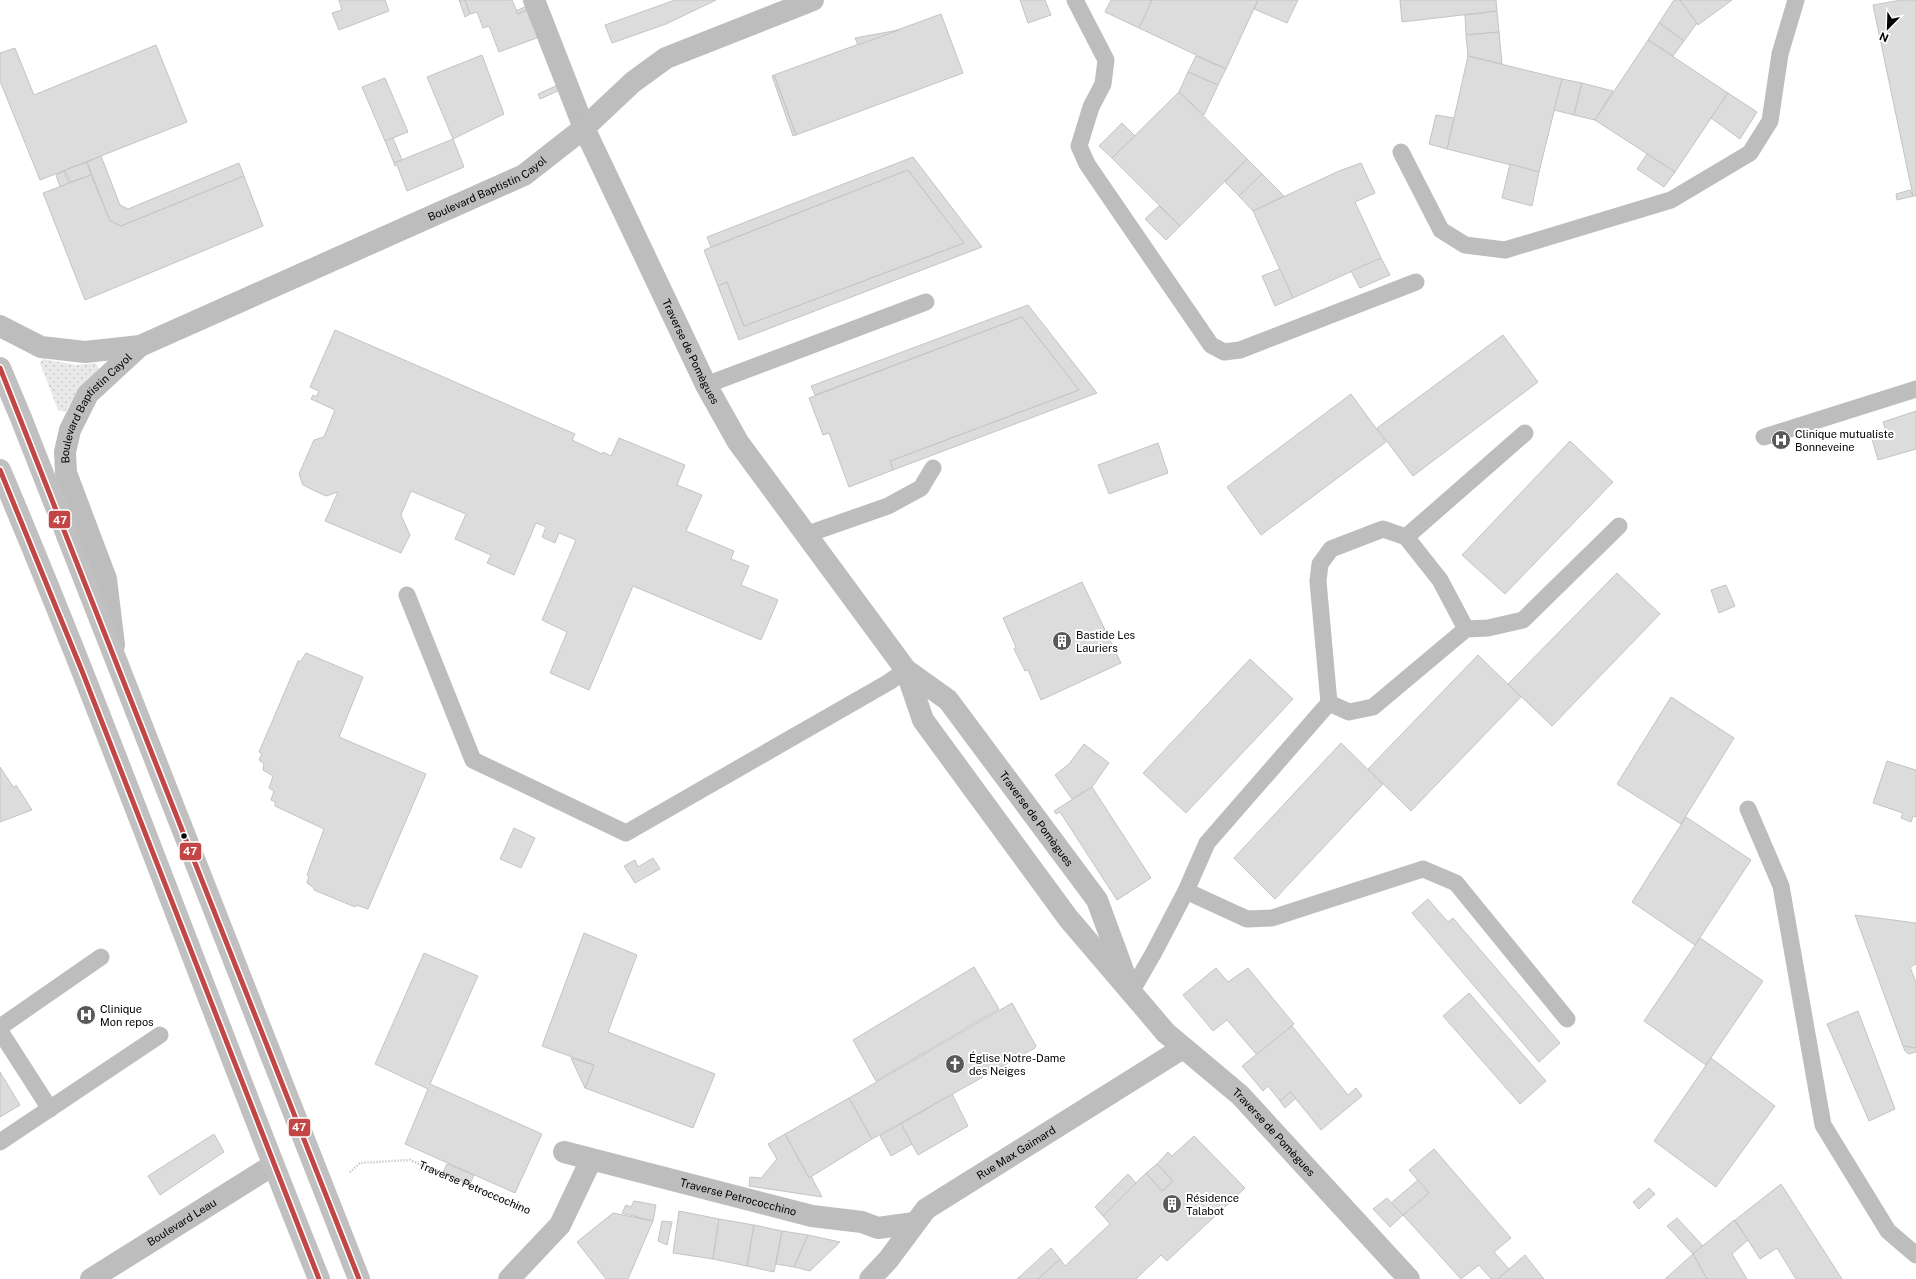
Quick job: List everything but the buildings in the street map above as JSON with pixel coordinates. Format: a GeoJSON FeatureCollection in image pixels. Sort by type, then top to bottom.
{"type":"FeatureCollection","features":[{"type":"Feature","properties":{"kind":"street","name":"Traverse de Pomègues"},"geometry":{"type":"LineString","coordinates":[[534,0],[584,128],[706,385],[738,442],[805,535],[906,670],[948,700],[1097,900],[1131,992]]}},
{"type":"Feature","properties":{"kind":"street","name":"Boulevard Baptistin Cayol"},"geometry":{"type":"LineString","coordinates":[[0,326],[41,347],[85,352],[140,346],[524,175],[584,128],[633,82],[666,58],[813,0]]}},
{"type":"Feature","properties":{"kind":"street","name":"Boulevard Baptistin Cayol"},"geometry":{"type":"LineString","coordinates":[[116,662],[106,579],[66,473],[64,452],[70,430],[88,394],[140,346]]}},
{"type":"Feature","properties":{"kind":"street"},"geometry":{"type":"LineString","coordinates":[[0,368],[21,418],[359,1279]]}},
{"type":"Feature","properties":{"kind":"street"},"geometry":{"type":"LineString","coordinates":[[1,476],[87,686],[273,1165],[319,1279]]}},
{"type":"Feature","properties":{"kind":"street","name":"Traverse de Pomègues"},"geometry":{"type":"LineString","coordinates":[[906,670],[923,720],[1068,918],[1166,1033],[1240,1095],[1409,1279]]}},
{"type":"Feature","properties":{"kind":"street","name":"Rue Max Gaimard"},"geometry":{"type":"LineString","coordinates":[[870,1279],[888,1260],[914,1223],[926,1209],[1183,1048]]}},
{"type":"Feature","properties":{"kind":"street","name":"Traverse Petrococchino"},"geometry":{"type":"LineString","coordinates":[[564,1152],[812,1216],[862,1222],[878,1228],[914,1223]]}},
{"type":"Feature","properties":{"kind":"street"},"geometry":{"type":"LineString","coordinates":[[509,1279],[560,1225],[591,1160]]}},
{"type":"Feature","properties":{"kind":"street","name":"Boulevard Leau"},"geometry":{"type":"LineString","coordinates":[[91,1279],[273,1165]]}},
{"type":"Feature","properties":{"kind":"lane"},"geometry":{"type":"LineString","coordinates":[[1075,0],[1106,60],[1103,84],[1091,107],[1079,146],[1087,164],[1211,345],[1224,352],[1240,350],[1416,282]]}},
{"type":"Feature","properties":{"kind":"lane"},"geometry":{"type":"LineString","coordinates":[[1400,152],[1441,230],[1465,245],[1505,250],[1671,200],[1750,154],[1770,121],[1780,54],[1796,0]]}},
{"type":"Feature","properties":{"kind":"lane"},"geometry":{"type":"LineString","coordinates":[[706,385],[926,302]]}},
{"type":"Feature","properties":{"kind":"lane"},"geometry":{"type":"LineString","coordinates":[[1764,437],[1916,389]]}},
{"type":"Feature","properties":{"kind":"lane"},"geometry":{"type":"LineString","coordinates":[[1406,537],[1525,433]]}},
{"type":"Feature","properties":{"kind":"lane"},"geometry":{"type":"LineString","coordinates":[[805,535],[888,506],[921,488],[933,468]]}},
{"type":"Feature","properties":{"kind":"lane"},"geometry":{"type":"LineString","coordinates":[[1329,703],[1349,712],[1373,707],[1466,629],[1488,628],[1523,620],[1619,526]]}},
{"type":"Feature","properties":{"kind":"lane"},"geometry":{"type":"LineString","coordinates":[[1131,992],[1186,891],[1207,843],[1329,703],[1318,581],[1320,564],[1331,549],[1383,529],[1406,537],[1440,580],[1466,629]]}},
{"type":"Feature","properties":{"kind":"lane"},"geometry":{"type":"LineString","coordinates":[[407,595],[473,760],[626,834],[889,682],[906,670]]}},
{"type":"Feature","properties":{"kind":"lane"},"geometry":{"type":"LineString","coordinates":[[1748,809],[1781,886],[1823,1125],[1888,1231],[1916,1255]]}},
{"type":"Feature","properties":{"kind":"lane"},"geometry":{"type":"LineString","coordinates":[[1186,891],[1247,919],[1272,918],[1423,869],[1456,883],[1567,1019]]}},
{"type":"Feature","properties":{"kind":"lane"},"geometry":{"type":"LineString","coordinates":[[0,1027],[101,957]]}},
{"type":"Feature","properties":{"kind":"lane"},"geometry":{"type":"LineString","coordinates":[[0,1030],[50,1109]]}},
{"type":"Feature","properties":{"kind":"lane"},"geometry":{"type":"LineString","coordinates":[[0,1142],[160,1035]]}},
{"type":"Feature","properties":{"kind":"path","name":"Traverse Petroccochino"},"geometry":{"type":"LineString","coordinates":[[344,1177],[360,1163],[410,1160],[560,1225]]}},
{"type":"Feature","properties":{"kind":"shaded area"},"geometry":{"type":"Polygon","coordinates":[[[43,359],[76,365],[96,363],[99,369],[84,383],[65,412],[58,410],[40,363],[43,359]]]}},
{"type":"Feature","properties":{"kind":"transit line","name":"47"},"geometry":{"type":"LineString","coordinates":[[0,368],[359,1279]]}},
{"type":"Feature","properties":{"kind":"transit line","name":"47"},"geometry":{"type":"LineString","coordinates":[[0,470],[82,671],[319,1279]]}},
{"type":"Feature","properties":{"kind":"place","name":"Clinique mutualiste Bonneveine"},"geometry":{"type":"Point","coordinates":[1781,440]}},
{"type":"Feature","properties":{"kind":"place","name":"Bastide Les Lauriers"},"geometry":{"type":"Point","coordinates":[1062,641]}},
{"type":"Feature","properties":{"kind":"place","name":"Clinique Mon repos"},"geometry":{"type":"Point","coordinates":[86,1015]}},
{"type":"Feature","properties":{"kind":"place","name":"Église Notre-Dame des Neiges"},"geometry":{"type":"Point","coordinates":[955,1064]}},
{"type":"Feature","properties":{"kind":"place","name":"Résidence Talabot"},"geometry":{"type":"Point","coordinates":[1172,1204]}}]}
